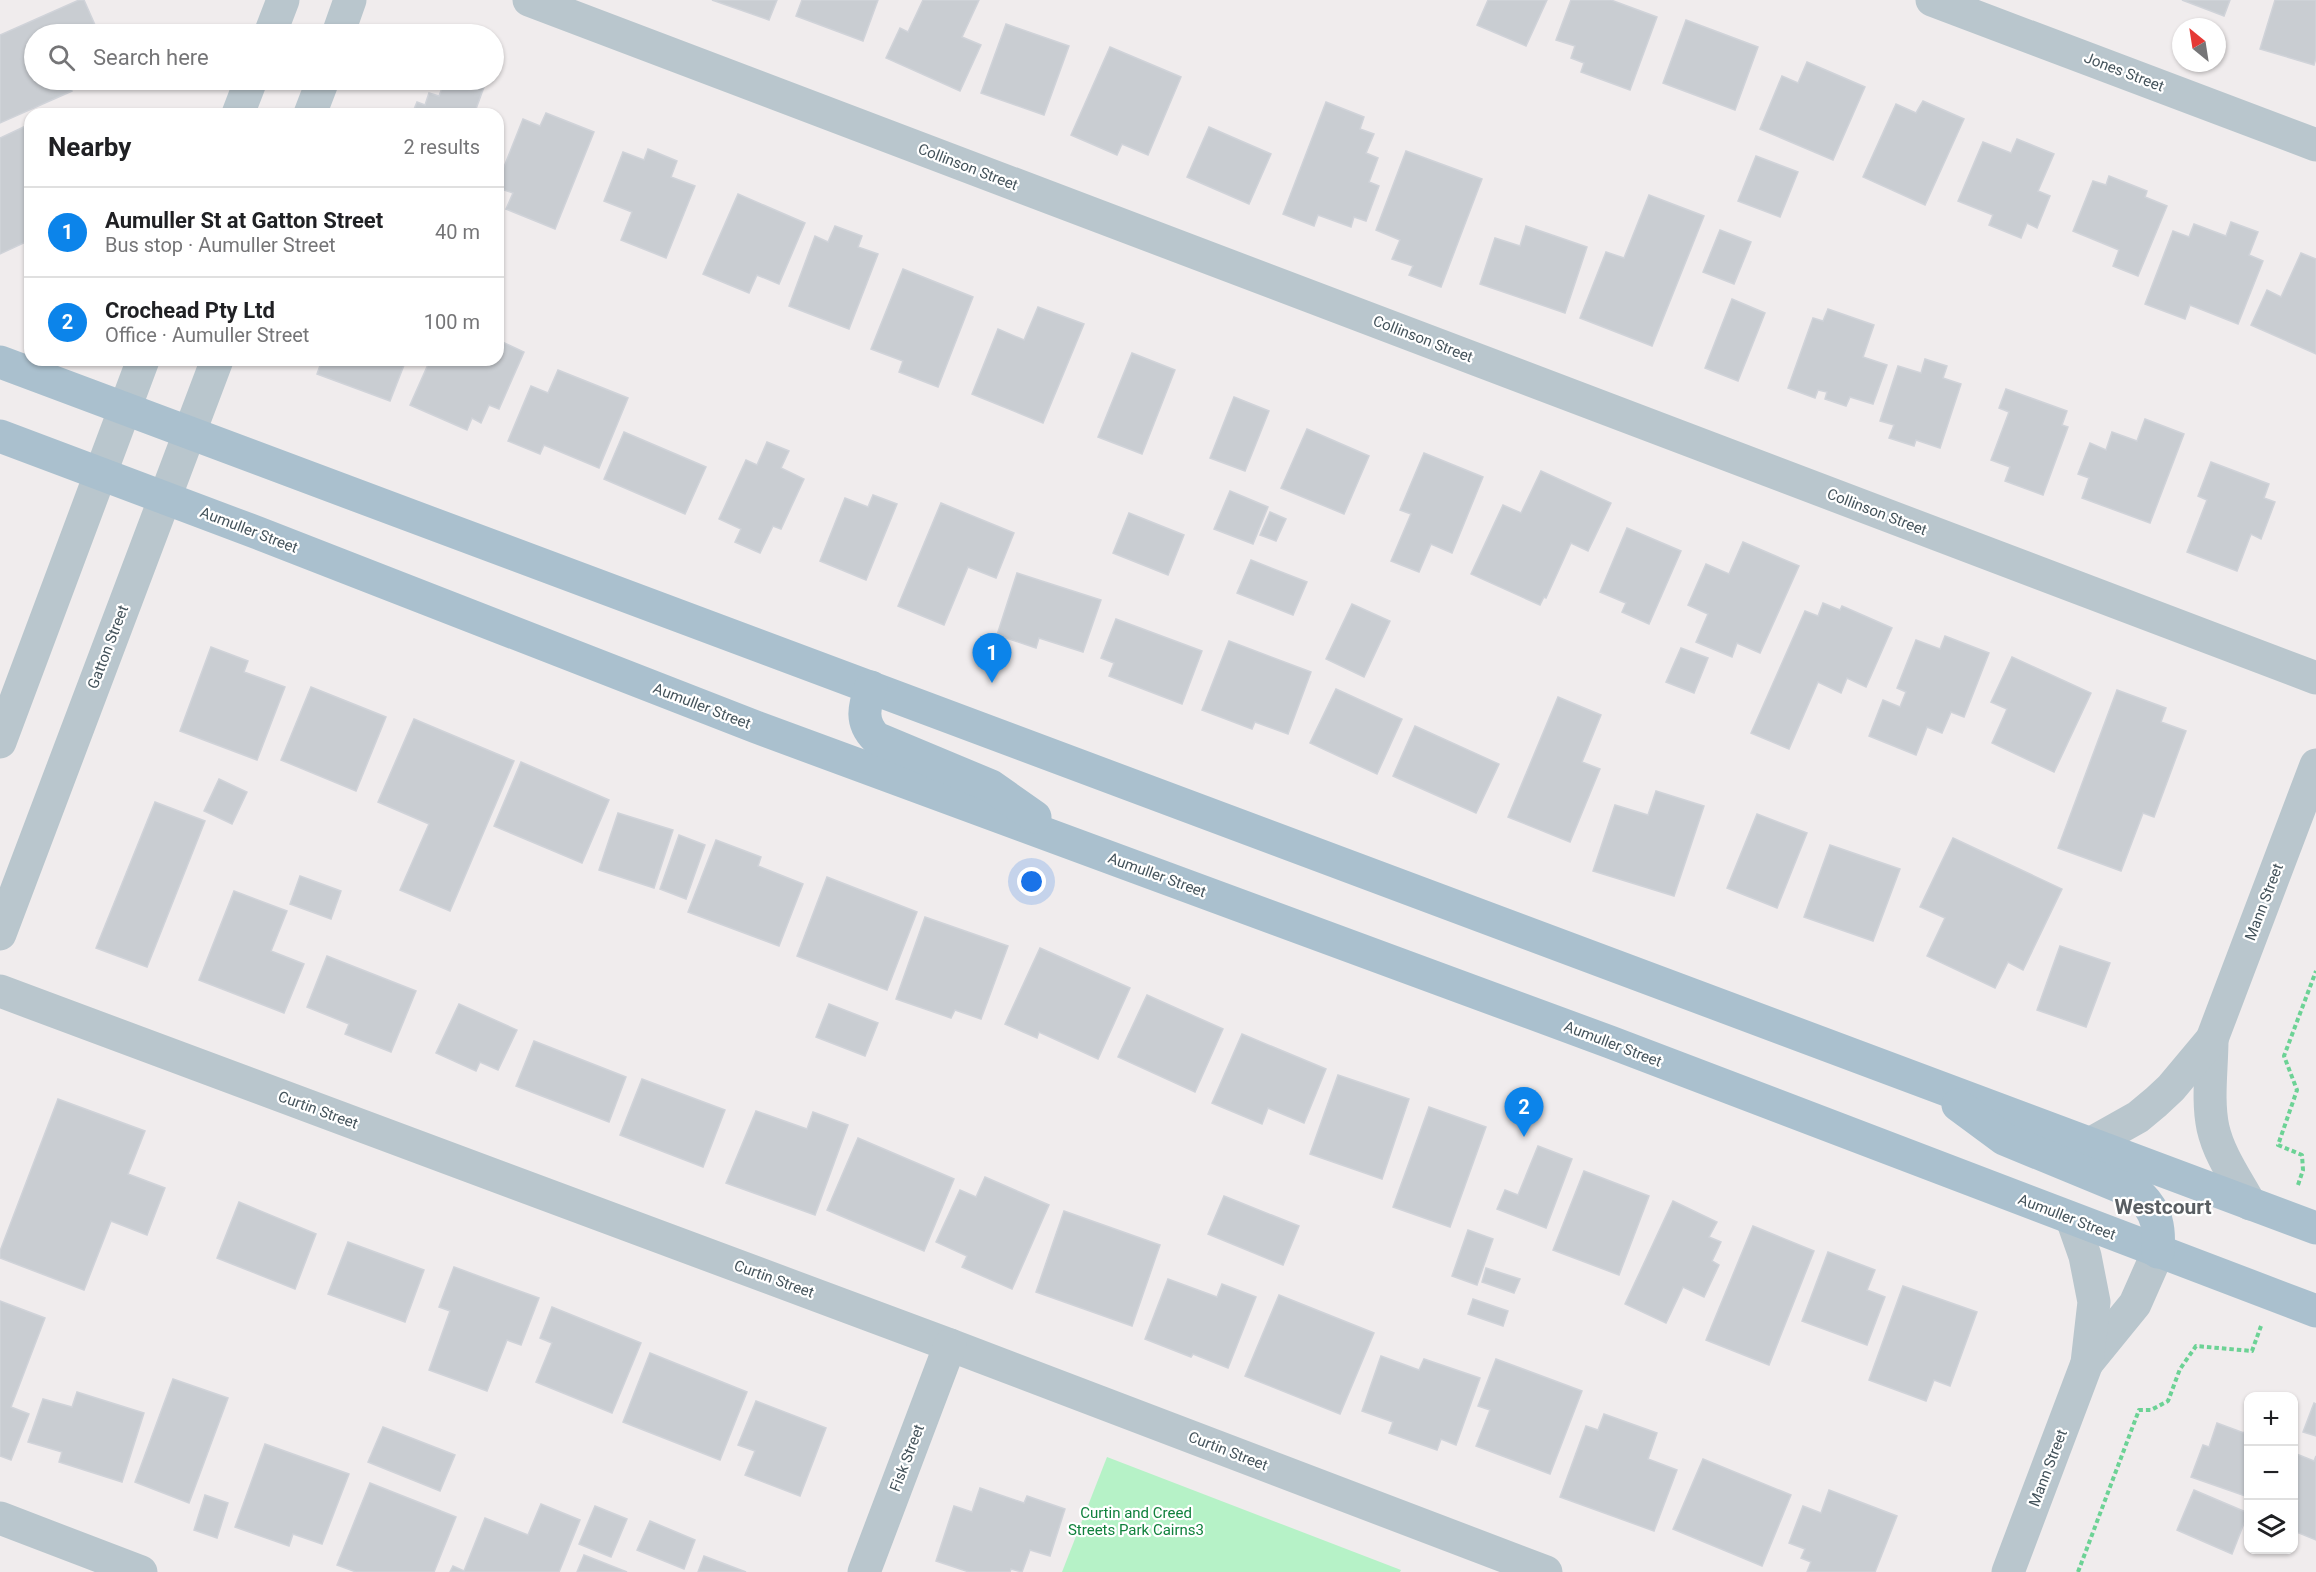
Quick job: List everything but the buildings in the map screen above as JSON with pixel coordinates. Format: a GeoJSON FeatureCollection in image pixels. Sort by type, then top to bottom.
{"type":"FeatureCollection","features":[{"type":"Feature","properties":{"kind":"main road"},"geometry":{"type":"LineString","coordinates":[[0,362],[2316,1228]]}},
{"type":"Feature","properties":{"kind":"main road","name":"Aumuller Street"},"geometry":{"type":"LineString","coordinates":[[0,436],[756,727],[1610,1042],[2316,1311]]}},
{"type":"Feature","properties":{"kind":"main road"},"geometry":{"type":"LineString","coordinates":[[871,687],[864,707],[864,717],[871,733],[876,738],[991,786],[1074,844]]}},
{"type":"Feature","properties":{"kind":"main road"},"geometry":{"type":"LineString","coordinates":[[1926,1081],[2004,1139],[2140,1195],[2149,1204],[2156,1217],[2160,1234],[2158,1252]]}},
{"type":"Feature","properties":{"kind":"street"},"geometry":{"type":"LineString","coordinates":[[274,24],[283,0]]}},
{"type":"Feature","properties":{"kind":"street"},"geometry":{"type":"LineString","coordinates":[[342,24],[350,0]]}},
{"type":"Feature","properties":{"kind":"street","name":"Collinson Street"},"geometry":{"type":"LineString","coordinates":[[529,0],[2316,678]]}},
{"type":"Feature","properties":{"kind":"street","name":"Jones Street"},"geometry":{"type":"LineString","coordinates":[[1932,0],[2316,145]]}},
{"type":"Feature","properties":{"kind":"street"},"geometry":{"type":"LineString","coordinates":[[240,108],[247,90]]}},
{"type":"Feature","properties":{"kind":"street"},"geometry":{"type":"LineString","coordinates":[[312,108],[318,90]]}},
{"type":"Feature","properties":{"kind":"street"},"geometry":{"type":"LineString","coordinates":[[0,742],[141,366]]}},
{"type":"Feature","properties":{"kind":"street","name":"Gatton Street"},"geometry":{"type":"LineString","coordinates":[[0,934],[215,366]]}},
{"type":"Feature","properties":{"kind":"street","name":"Mann Street"},"geometry":{"type":"LineString","coordinates":[[2090,1143],[2138,1117],[2171,1089],[2212,1039],[2316,765]]}},
{"type":"Feature","properties":{"kind":"street","name":"Curtin Street"},"geometry":{"type":"LineString","coordinates":[[0,991],[950,1345],[1546,1572]]}},
{"type":"Feature","properties":{"kind":"street","name":"Mann Street"},"geometry":{"type":"LineString","coordinates":[[2212,1039],[2213,1128],[2220,1148],[2250,1204]]}},
{"type":"Feature","properties":{"kind":"street","name":"Mann Street"},"geometry":{"type":"LineString","coordinates":[[2008,1572],[2087,1363],[2094,1302],[2085,1256],[2072,1219]]}},
{"type":"Feature","properties":{"kind":"street","name":"Mann Street"},"geometry":{"type":"LineString","coordinates":[[2087,1363],[2134,1304],[2158,1252]]}},
{"type":"Feature","properties":{"kind":"street","name":"Fisk Street"},"geometry":{"type":"LineString","coordinates":[[864,1572],[950,1345]]}},
{"type":"Feature","properties":{"kind":"street"},"geometry":{"type":"LineString","coordinates":[[0,1518],[141,1572]]}},
{"type":"Feature","properties":{"kind":"path"},"geometry":{"type":"LineString","coordinates":[[2291,1075],[2284,1056],[2316,971]]}},
{"type":"Feature","properties":{"kind":"path"},"geometry":{"type":"LineString","coordinates":[[2078,1572],[2139,1410],[2151,1410]]}},
{"type":"Feature","properties":{"kind":"green space","name":"Curtin and Creed Streets Park Cairns3"},"geometry":{"type":"Polygon","coordinates":[[[1107,1457],[1401,1570],[1400,1572],[1062,1572],[1107,1457]]]}},
{"type":"Feature","properties":{"kind":"place","name":"Aumuller St at Gatton Street"},"geometry":{"type":"Point","coordinates":[992,683]}},
{"type":"Feature","properties":{"kind":"place","name":"Crochead Pty Ltd"},"geometry":{"type":"Point","coordinates":[1524,1137]}},
{"type":"Feature","properties":{"kind":"district","name":"Westcourt"},"geometry":{"type":"Point","coordinates":[2163,1207]}}]}
